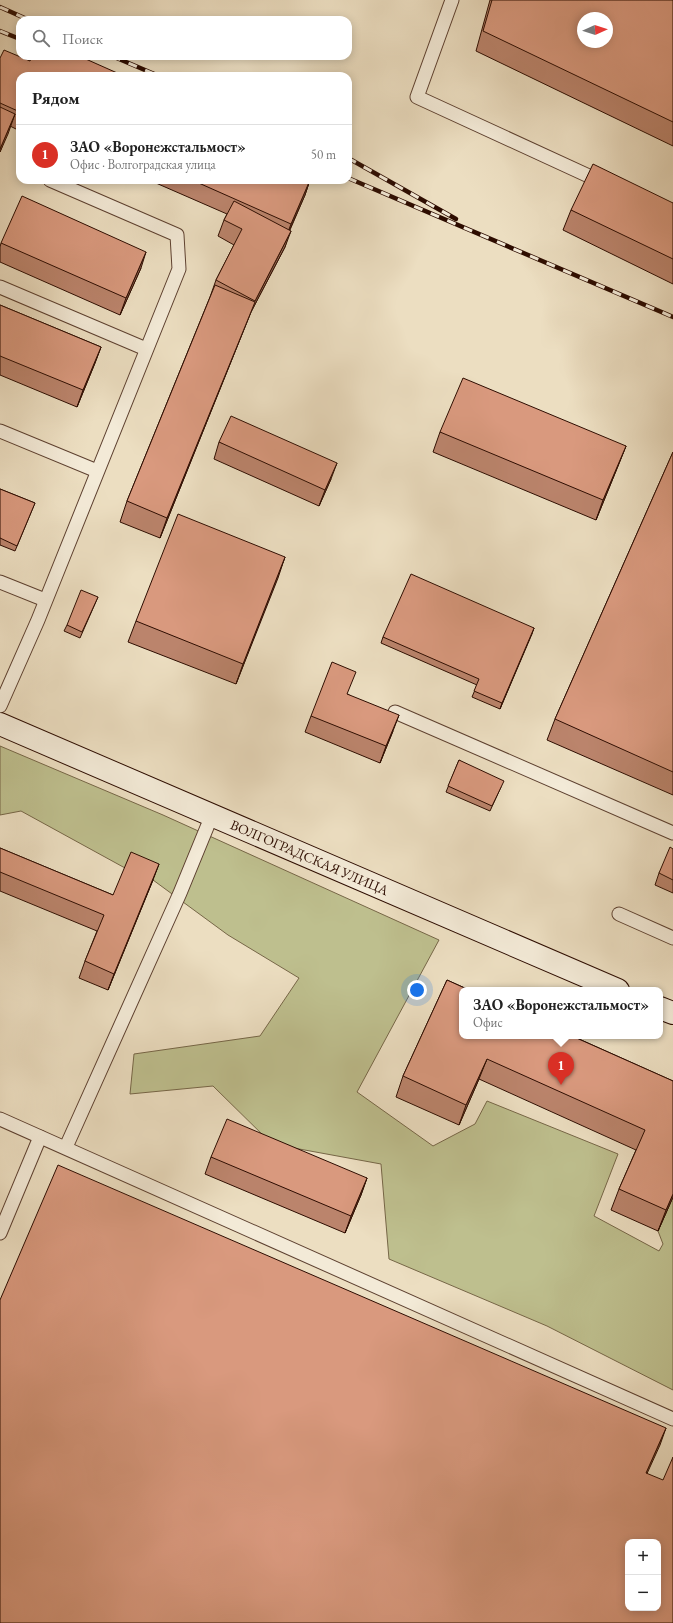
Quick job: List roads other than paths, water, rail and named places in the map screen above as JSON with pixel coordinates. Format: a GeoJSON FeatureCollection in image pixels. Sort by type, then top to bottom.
{"type":"FeatureCollection","features":[{"type":"Feature","properties":{"kind":"main road","name":"ВОЛГОГРАДСКАЯ УЛИЦА"},"geometry":{"type":"LineString","coordinates":[[0,724],[611,987]]}},
{"type":"Feature","properties":{"kind":"main road"},"geometry":{"type":"LineString","coordinates":[[663,1009],[673,1014]]}},
{"type":"Feature","properties":{"kind":"lane"},"geometry":{"type":"LineString","coordinates":[[452,0],[417,97],[618,189]]}},
{"type":"Feature","properties":{"kind":"lane"},"geometry":{"type":"LineString","coordinates":[[0,706],[45,600],[179,269],[177,235],[59,184]]}},
{"type":"Feature","properties":{"kind":"lane"},"geometry":{"type":"LineString","coordinates":[[0,287],[146,349]]}},
{"type":"Feature","properties":{"kind":"lane"},"geometry":{"type":"LineString","coordinates":[[0,431],[97,471]]}},
{"type":"Feature","properties":{"kind":"lane"},"geometry":{"type":"LineString","coordinates":[[0,582],[45,600]]}},
{"type":"Feature","properties":{"kind":"lane"},"geometry":{"type":"LineString","coordinates":[[395,712],[673,833]]}},
{"type":"Feature","properties":{"kind":"lane"},"geometry":{"type":"LineString","coordinates":[[66,1147],[180,893],[212,815]]}},
{"type":"Feature","properties":{"kind":"lane"},"geometry":{"type":"LineString","coordinates":[[619,914],[673,938]]}},
{"type":"Feature","properties":{"kind":"lane"},"geometry":{"type":"LineString","coordinates":[[0,1119],[66,1147],[673,1419]]}},
{"type":"Feature","properties":{"kind":"lane"},"geometry":{"type":"LineString","coordinates":[[0,1233],[40,1137]]}},
{"type":"Feature","properties":{"kind":"railway"},"geometry":{"type":"LineString","coordinates":[[0,7],[20,16]]}},
{"type":"Feature","properties":{"kind":"railway"},"geometry":{"type":"LineString","coordinates":[[0,31],[16,37]]}},
{"type":"Feature","properties":{"kind":"railway"},"geometry":{"type":"LineString","coordinates":[[121,60],[150,72]]}},
{"type":"Feature","properties":{"kind":"railway"},"geometry":{"type":"LineString","coordinates":[[352,160],[456,219]]}},
{"type":"Feature","properties":{"kind":"railway"},"geometry":{"type":"LineString","coordinates":[[352,180],[673,317]]}},
{"type":"Feature","properties":{"kind":"place","name":"ЗАО «Воронежстальмост»"},"geometry":{"type":"Point","coordinates":[561,1085]}}]}
